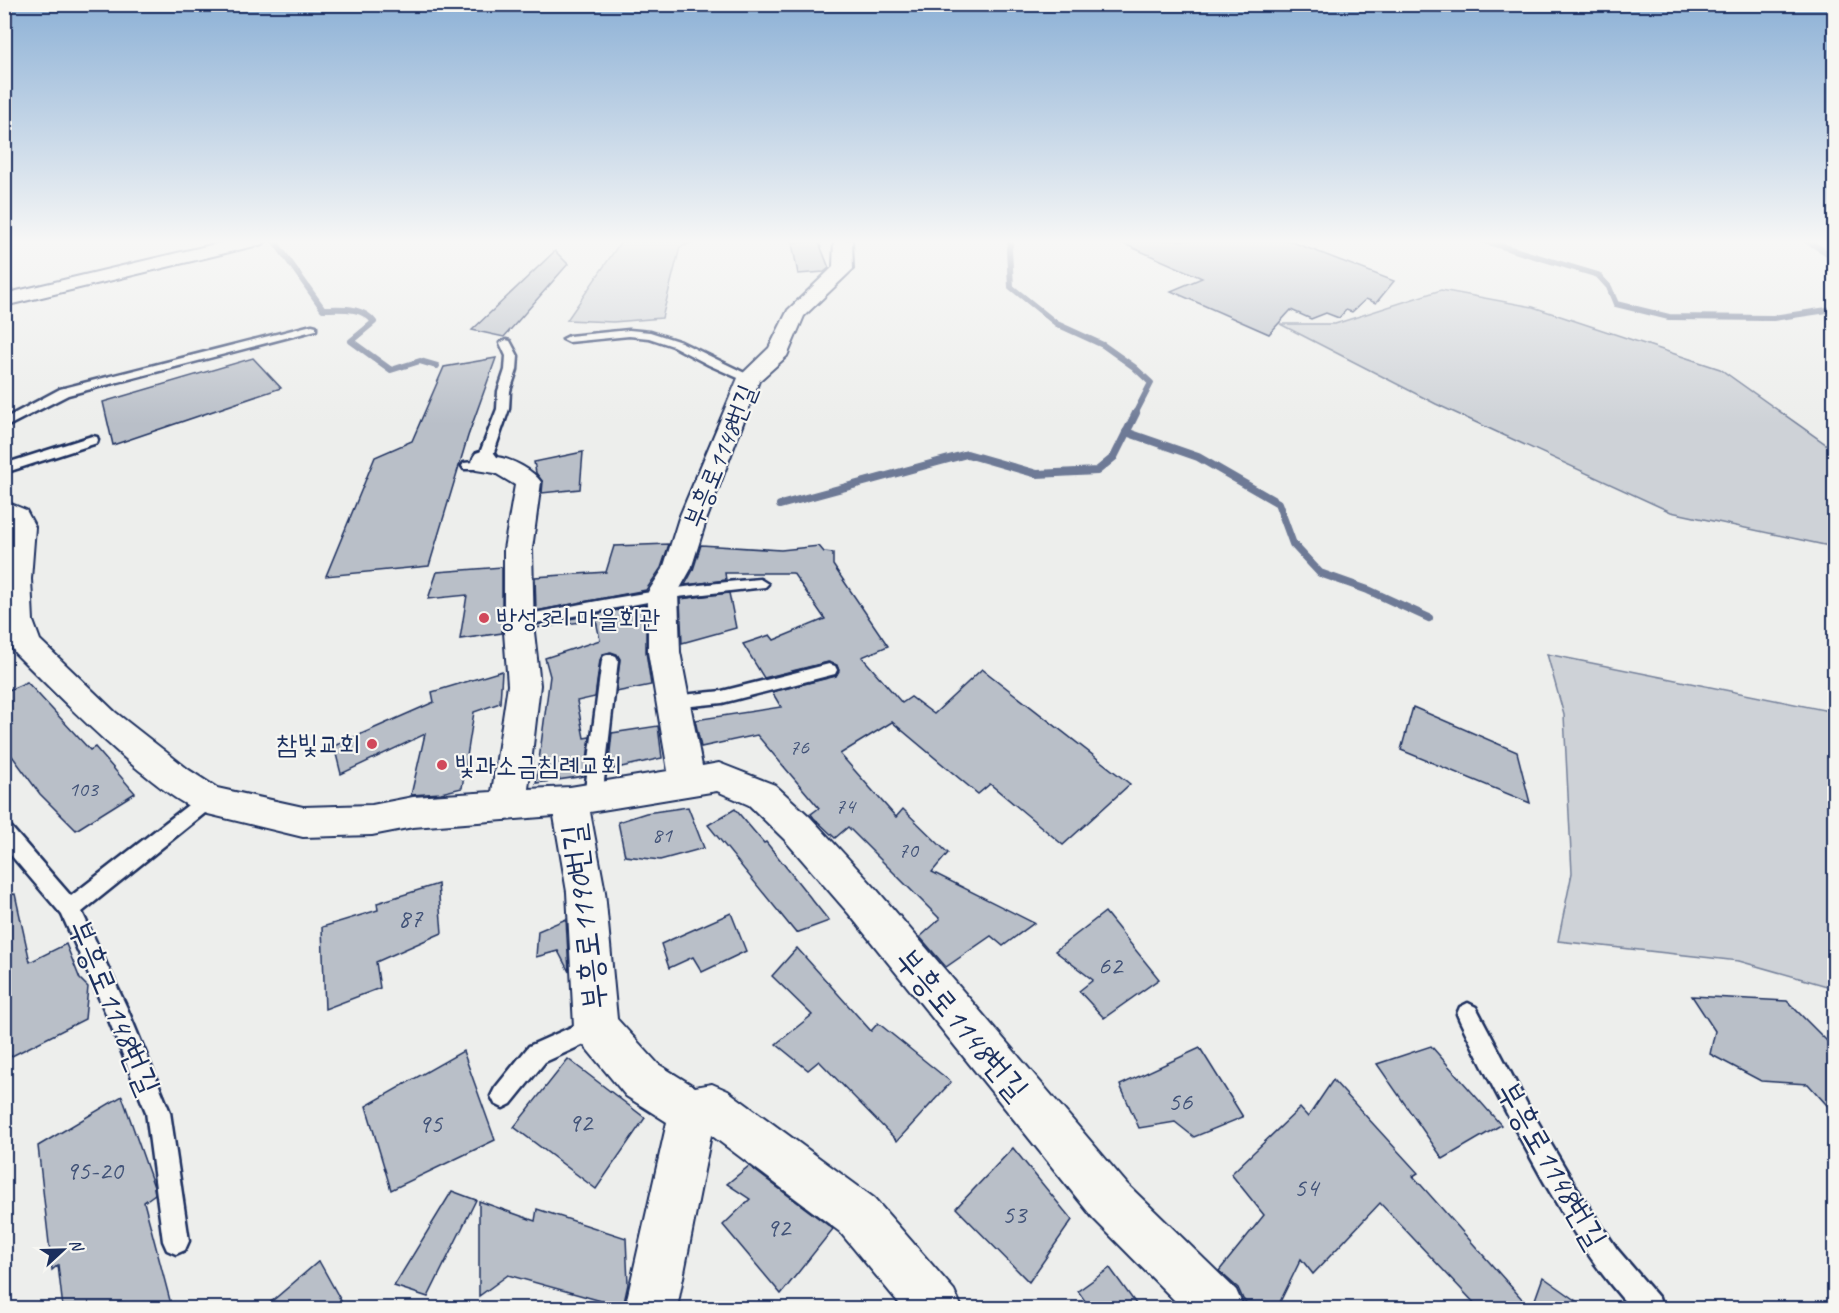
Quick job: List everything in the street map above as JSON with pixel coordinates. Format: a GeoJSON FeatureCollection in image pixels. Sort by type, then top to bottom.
{"type":"FeatureCollection","features":[{"type":"Feature","properties":{"kind":"street","name":"부흥로1148번길"},"geometry":{"type":"LineString","coordinates":[[663,592],[677,569],[693,518],[749,378],[779,351],[795,314],[808,301]]}},
{"type":"Feature","properties":{"kind":"street"},"geometry":{"type":"LineString","coordinates":[[480,463],[500,465],[528,482],[518,549],[524,685],[508,805]]}},
{"type":"Feature","properties":{"kind":"street","name":"부흥로1148번길"},"geometry":{"type":"LineString","coordinates":[[4,509],[16,516],[21,526],[10,581],[18,621],[26,645],[103,721],[176,780],[208,800],[303,822],[372,820],[413,813],[582,800],[687,780],[719,777],[762,795],[797,828],[863,902],[1110,1201],[1218,1308]]}},
{"type":"Feature","properties":{"kind":"street"},"geometry":{"type":"LineString","coordinates":[[663,592],[664,652],[687,780]]}},
{"type":"Feature","properties":{"kind":"street","name":"부흥로1190번길"},"geometry":{"type":"LineString","coordinates":[[582,800],[596,1027],[642,1080],[691,1111]]}},
{"type":"Feature","properties":{"kind":"street"},"geometry":{"type":"LineString","coordinates":[[651,1308],[690,1125],[691,1111],[712,1107],[857,1215],[936,1308]]}},
{"type":"Feature","properties":{"kind":"lane"},"geometry":{"type":"LineString","coordinates":[[4,424],[64,392],[312,328]]}},
{"type":"Feature","properties":{"kind":"lane"},"geometry":{"type":"LineString","coordinates":[[569,339],[629,333],[650,335],[677,344],[713,363],[749,378]]}},
{"type":"Feature","properties":{"kind":"lane"},"geometry":{"type":"LineString","coordinates":[[480,463],[503,409],[504,391],[511,370],[512,356],[506,343]]}},
{"type":"Feature","properties":{"kind":"lane"},"geometry":{"type":"LineString","coordinates":[[4,469],[92,440]]}},
{"type":"Feature","properties":{"kind":"lane"},"geometry":{"type":"LineString","coordinates":[[520,621],[663,592],[707,586],[760,584]]}},
{"type":"Feature","properties":{"kind":"lane"},"geometry":{"type":"LineString","coordinates":[[582,800],[610,660]]}},
{"type":"Feature","properties":{"kind":"lane"},"geometry":{"type":"LineString","coordinates":[[672,702],[722,697],[829,670]]}},
{"type":"Feature","properties":{"kind":"lane","name":"부흥로1148번길"},"geometry":{"type":"LineString","coordinates":[[176,1241],[158,1112],[119,1016],[70,909],[208,800]]}},
{"type":"Feature","properties":{"kind":"lane"},"geometry":{"type":"LineString","coordinates":[[4,833],[70,909]]}},
{"type":"Feature","properties":{"kind":"lane","name":"부흥로1148번길"},"geometry":{"type":"LineString","coordinates":[[1468,1014],[1522,1119],[1591,1236],[1627,1286],[1649,1308]]}},
{"type":"Feature","properties":{"kind":"lane"},"geometry":{"type":"LineString","coordinates":[[503,1096],[537,1054],[596,1027]]}},
{"type":"Feature","properties":{"kind":"shaded area"},"geometry":{"type":"Polygon","coordinates":[[[580,301],[666,301],[662,318],[613,322],[567,320],[580,301]]]}},
{"type":"Feature","properties":{"kind":"shaded area"},"geometry":{"type":"Polygon","coordinates":[[[1406,301],[1502,301],[1533,307],[1720,369],[1834,450],[1834,547],[1671,512],[1436,404],[1280,324],[1335,324],[1406,301]]]}},
{"type":"Feature","properties":{"kind":"shaded area"},"geometry":{"type":"Polygon","coordinates":[[[1547,654],[1834,712],[1834,988],[1739,961],[1558,941],[1572,873],[1564,715],[1547,654]]]}},
{"type":"Feature","properties":{"kind":"building"},"geometry":{"type":"Polygon","coordinates":[[[502,301],[535,301],[504,337],[472,330],[502,301]]]}},
{"type":"Feature","properties":{"kind":"building"},"geometry":{"type":"Polygon","coordinates":[[[1194,301],[1364,301],[1352,312],[1346,310],[1339,318],[1326,313],[1311,319],[1291,310],[1269,334],[1194,301]]]}},
{"type":"Feature","properties":{"kind":"building"},"geometry":{"type":"Polygon","coordinates":[[[253,358],[281,388],[113,445],[103,402],[253,358]]]}},
{"type":"Feature","properties":{"kind":"building"},"geometry":{"type":"Polygon","coordinates":[[[496,358],[468,436],[429,566],[326,576],[375,457],[412,441],[444,367],[496,358]]]}},
{"type":"Feature","properties":{"kind":"building"},"geometry":{"type":"Polygon","coordinates":[[[583,452],[580,489],[542,493],[543,482],[536,473],[534,462],[583,452]]]}},
{"type":"Feature","properties":{"kind":"building"},"geometry":{"type":"Polygon","coordinates":[[[669,544],[661,568],[646,590],[536,611],[535,577],[606,572],[614,546],[669,544]]]}},
{"type":"Feature","properties":{"kind":"building"},"geometry":{"type":"Polygon","coordinates":[[[701,545],[781,550],[819,546],[824,552],[833,553],[833,565],[888,646],[862,657],[902,703],[911,697],[934,714],[982,669],[1130,784],[1063,845],[990,784],[978,794],[892,722],[840,754],[896,817],[903,809],[948,853],[932,872],[1034,923],[1003,946],[991,936],[946,967],[920,937],[940,919],[848,827],[835,838],[814,818],[811,814],[819,808],[757,735],[701,747],[695,720],[781,707],[772,692],[836,676],[839,671],[837,665],[828,662],[764,678],[743,644],[770,635],[774,640],[825,619],[793,573],[725,573],[726,580],[685,585],[693,570],[701,545]]]}},
{"type":"Feature","properties":{"kind":"building"},"geometry":{"type":"Polygon","coordinates":[[[502,567],[502,633],[460,639],[467,595],[428,599],[437,572],[502,567]]]}},
{"type":"Feature","properties":{"kind":"building"},"geometry":{"type":"Polygon","coordinates":[[[729,593],[736,628],[682,643],[680,599],[729,593]]]}},
{"type":"Feature","properties":{"kind":"building"},"geometry":{"type":"Polygon","coordinates":[[[646,605],[646,652],[651,685],[616,692],[620,659],[617,654],[611,652],[603,654],[600,660],[595,697],[577,701],[584,738],[590,737],[585,776],[536,783],[550,676],[545,658],[600,640],[596,620],[536,628],[536,625],[646,605]]]}},
{"type":"Feature","properties":{"kind":"building"},"geometry":{"type":"Polygon","coordinates":[[[502,671],[500,703],[474,712],[462,788],[441,793],[411,795],[425,734],[341,774],[334,746],[434,702],[432,692],[502,671]]]}},
{"type":"Feature","properties":{"kind":"building"},"geometry":{"type":"Polygon","coordinates":[[[27,682],[90,750],[95,747],[135,793],[76,830],[40,794],[4,745],[4,692],[27,682]]]}},
{"type":"Feature","properties":{"kind":"building"},"geometry":{"type":"Polygon","coordinates":[[[1413,707],[1517,752],[1530,803],[1401,750],[1413,707]]]}},
{"type":"Feature","properties":{"kind":"building"},"geometry":{"type":"Polygon","coordinates":[[[658,726],[662,758],[608,770],[612,733],[658,726]]]}},
{"type":"Feature","properties":{"kind":"building"},"geometry":{"type":"Polygon","coordinates":[[[688,807],[704,848],[660,860],[625,856],[618,822],[646,813],[688,807]]]}},
{"type":"Feature","properties":{"kind":"building"},"geometry":{"type":"Polygon","coordinates":[[[735,809],[764,843],[766,842],[829,921],[796,933],[708,825],[735,809]]]}},
{"type":"Feature","properties":{"kind":"building"},"geometry":{"type":"Polygon","coordinates":[[[438,884],[442,933],[376,962],[380,988],[325,1009],[322,927],[378,910],[377,903],[438,884]]]}},
{"type":"Feature","properties":{"kind":"building"},"geometry":{"type":"Polygon","coordinates":[[[15,894],[30,962],[66,944],[80,979],[88,987],[85,1019],[4,1060],[4,895],[15,894]]]}},
{"type":"Feature","properties":{"kind":"building"},"geometry":{"type":"Polygon","coordinates":[[[1105,912],[1159,979],[1104,1018],[1079,991],[1093,980],[1055,951],[1105,912]]]}},
{"type":"Feature","properties":{"kind":"building"},"geometry":{"type":"Polygon","coordinates":[[[731,913],[746,951],[702,972],[693,957],[669,968],[661,944],[731,913]]]}},
{"type":"Feature","properties":{"kind":"building"},"geometry":{"type":"Polygon","coordinates":[[[566,919],[569,972],[558,951],[536,957],[538,931],[566,919]]]}},
{"type":"Feature","properties":{"kind":"building"},"geometry":{"type":"Polygon","coordinates":[[[797,948],[871,1031],[878,1023],[951,1082],[897,1141],[819,1061],[808,1070],[776,1044],[812,1015],[772,976],[797,948]]]}},
{"type":"Feature","properties":{"kind":"building"},"geometry":{"type":"Polygon","coordinates":[[[1692,996],[1787,1001],[1834,1048],[1834,1113],[1808,1084],[1761,1081],[1710,1054],[1715,1031],[1692,996]]]}},
{"type":"Feature","properties":{"kind":"building"},"geometry":{"type":"Polygon","coordinates":[[[1431,1046],[1501,1125],[1443,1159],[1377,1064],[1431,1046]]]}},
{"type":"Feature","properties":{"kind":"building"},"geometry":{"type":"Polygon","coordinates":[[[1200,1048],[1243,1117],[1194,1137],[1175,1122],[1139,1128],[1120,1085],[1200,1048]]]}},
{"type":"Feature","properties":{"kind":"building"},"geometry":{"type":"Polygon","coordinates":[[[463,1051],[495,1140],[391,1190],[366,1106],[463,1051]]]}},
{"type":"Feature","properties":{"kind":"building"},"geometry":{"type":"Polygon","coordinates":[[[568,1059],[645,1118],[596,1189],[514,1127],[568,1059]]]}},
{"type":"Feature","properties":{"kind":"building"},"geometry":{"type":"Polygon","coordinates":[[[1333,1080],[1418,1173],[1413,1176],[1530,1308],[1479,1308],[1380,1203],[1313,1274],[1301,1259],[1277,1308],[1251,1308],[1243,1299],[1238,1288],[1219,1271],[1264,1215],[1231,1174],[1300,1108],[1308,1117],[1333,1080]]]}},
{"type":"Feature","properties":{"kind":"building"},"geometry":{"type":"Polygon","coordinates":[[[122,1096],[154,1187],[155,1194],[144,1202],[172,1308],[63,1308],[58,1265],[52,1270],[38,1146],[122,1096]]]}},
{"type":"Feature","properties":{"kind":"building"},"geometry":{"type":"Polygon","coordinates":[[[1013,1148],[1072,1220],[1029,1282],[956,1208],[1013,1148]]]}},
{"type":"Feature","properties":{"kind":"building"},"geometry":{"type":"Polygon","coordinates":[[[749,1166],[833,1229],[781,1294],[723,1225],[750,1199],[727,1184],[749,1166]]]}},
{"type":"Feature","properties":{"kind":"building"},"geometry":{"type":"Polygon","coordinates":[[[452,1191],[476,1200],[428,1297],[394,1286],[452,1191]]]}},
{"type":"Feature","properties":{"kind":"building"},"geometry":{"type":"Polygon","coordinates":[[[479,1201],[535,1221],[537,1209],[626,1238],[628,1284],[623,1307],[508,1275],[479,1296],[479,1201]]]}},
{"type":"Feature","properties":{"kind":"building"},"geometry":{"type":"Polygon","coordinates":[[[319,1261],[345,1308],[264,1308],[319,1261]]]}},
{"type":"Feature","properties":{"kind":"building"},"geometry":{"type":"Polygon","coordinates":[[[1110,1268],[1139,1308],[1090,1308],[1078,1291],[1110,1268]]]}},
{"type":"Feature","properties":{"kind":"building"},"geometry":{"type":"Polygon","coordinates":[[[1543,1277],[1587,1308],[1532,1308],[1543,1277]]]}},
{"type":"Feature","properties":{"kind":"waterway"},"geometry":{"type":"LineString","coordinates":[[318,301],[323,309],[357,311],[369,317],[374,322],[351,341],[391,370],[420,361],[437,366]]}},
{"type":"Feature","properties":{"kind":"waterway"},"geometry":{"type":"LineString","coordinates":[[1029,301],[1057,324],[1103,345],[1134,367],[1151,383],[1135,414]]}},
{"type":"Feature","properties":{"kind":"waterway"},"geometry":{"type":"LineString","coordinates":[[1615,301],[1616,304],[1669,317],[1773,318],[1834,309]]}},
{"type":"Feature","properties":{"kind":"waterway"},"geometry":{"type":"LineString","coordinates":[[1126,432],[1136,413]]}},
{"type":"Feature","properties":{"kind":"waterway"},"geometry":{"type":"LineString","coordinates":[[780,505],[967,454],[1037,474],[1097,471],[1114,457],[1126,432]]}},
{"type":"Feature","properties":{"kind":"waterway"},"geometry":{"type":"LineString","coordinates":[[1126,432],[1198,457],[1278,503],[1293,544],[1320,573],[1368,590],[1429,618]]}},
{"type":"Feature","properties":{"kind":"place","name":"방성3리 마을회관"},"geometry":{"type":"Point","coordinates":[484,618]}},
{"type":"Feature","properties":{"kind":"place","name":"참빛교회"},"geometry":{"type":"Point","coordinates":[372,744]}},
{"type":"Feature","properties":{"kind":"place","name":"빛과소금침례교회"},"geometry":{"type":"Point","coordinates":[442,765]}}]}
